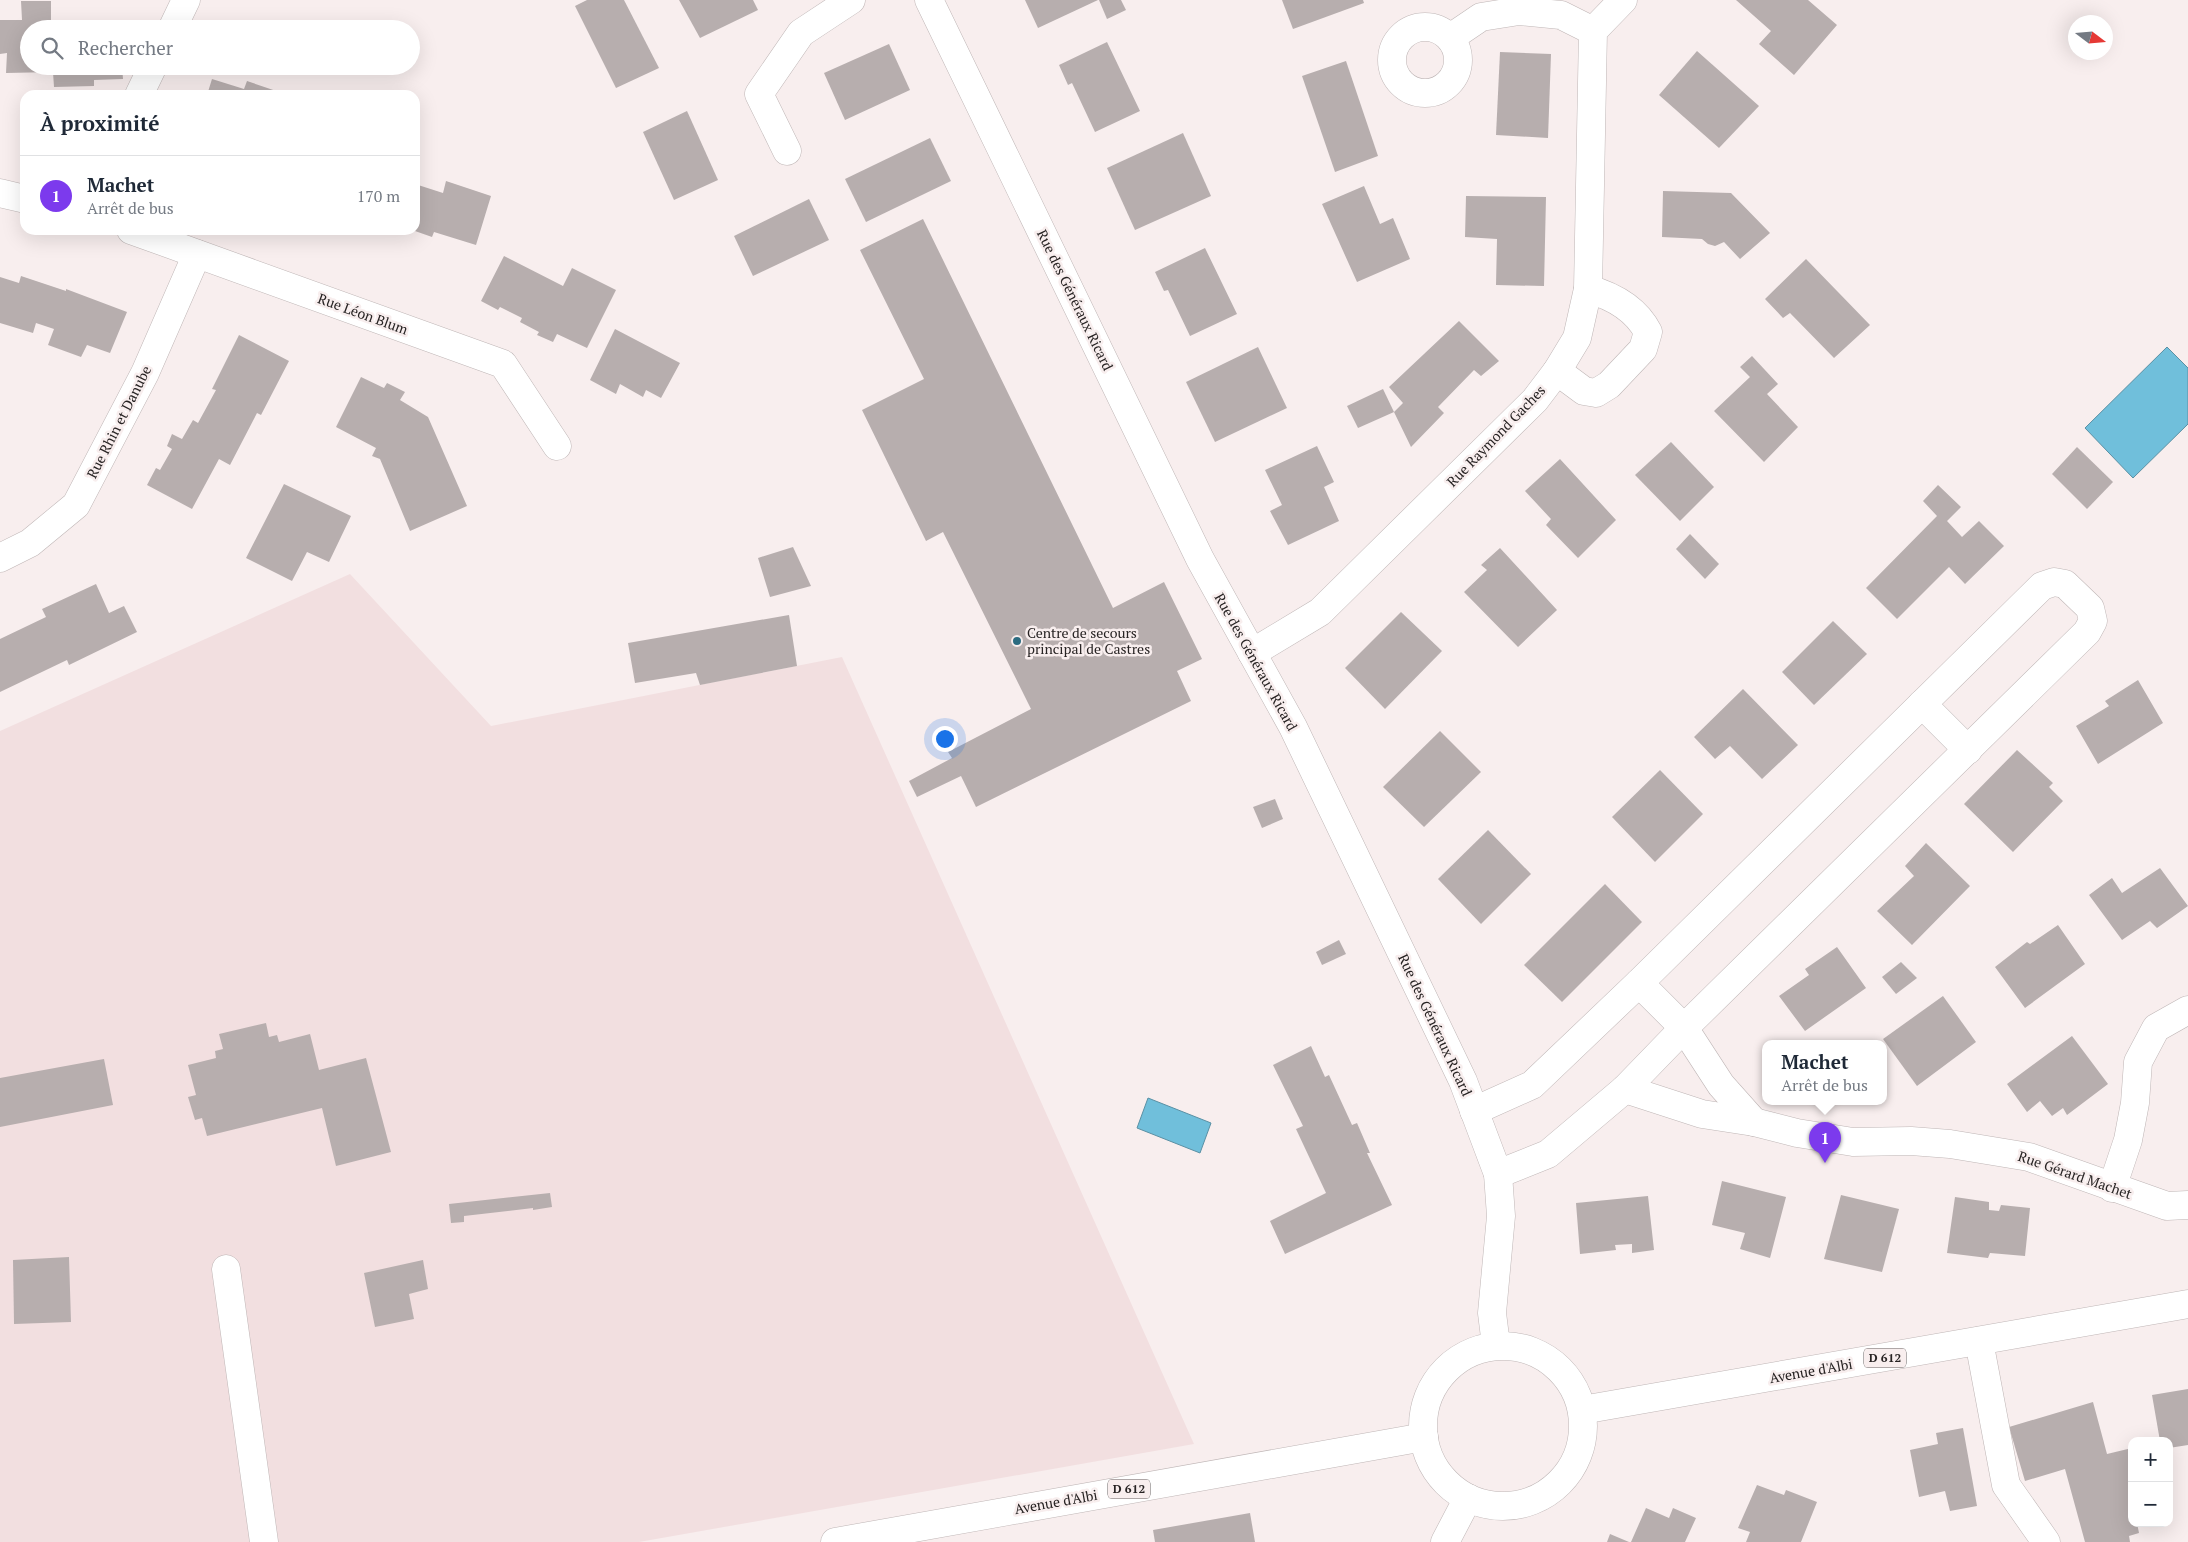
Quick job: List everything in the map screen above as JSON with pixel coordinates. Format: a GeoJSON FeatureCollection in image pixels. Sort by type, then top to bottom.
{"type":"FeatureCollection","features":[{"type":"Feature","properties":{"kind":"street"},"geometry":{"type":"LineString","coordinates":[[176,20],[186,0]]}},
{"type":"Feature","properties":{"kind":"street"},"geometry":{"type":"LineString","coordinates":[[787,151],[759,94],[801,33],[852,0]]}},
{"type":"Feature","properties":{"kind":"street","name":"Rue des Généraux Ricard"},"geometry":{"type":"LineString","coordinates":[[929,0],[1200,559],[1293,727],[1463,1081],[1498,1174],[1501,1216],[1492,1313],[1496,1345]]}},
{"type":"Feature","properties":{"kind":"street"},"geometry":{"type":"LineString","coordinates":[[1450,38],[1481,17],[1519,11],[1561,15],[1593,31],[1623,0]]}},
{"type":"Feature","properties":{"kind":"street","name":"Rue Raymond Gaches"},"geometry":{"type":"LineString","coordinates":[[1252,653],[1320,612],[1535,400],[1557,371],[1577,338],[1588,289],[1593,31]]}},
{"type":"Feature","properties":{"kind":"street"},"geometry":{"type":"LineString","coordinates":[[141,90],[149,75]]}},
{"type":"Feature","properties":{"kind":"street"},"geometry":{"type":"LineString","coordinates":[[0,193],[20,198]]}},
{"type":"Feature","properties":{"kind":"street","name":"Rue Léon Blum"},"geometry":{"type":"LineString","coordinates":[[145,235],[504,364],[557,446]]}},
{"type":"Feature","properties":{"kind":"street","name":"Rue Rhin et Danube"},"geometry":{"type":"LineString","coordinates":[[0,558],[30,543],[76,506],[145,373],[197,254]]}},
{"type":"Feature","properties":{"kind":"street"},"geometry":{"type":"LineString","coordinates":[[1557,371],[1584,391],[1596,393],[1609,384],[1643,349],[1648,332],[1641,319],[1609,295],[1588,289]]}},
{"type":"Feature","properties":{"kind":"street"},"geometry":{"type":"LineString","coordinates":[[1474,1112],[1532,1085],[1639,983],[2042,586],[2054,582],[2065,584],[2090,608],[2093,621],[2087,632],[1684,1028],[1625,1089],[1548,1154],[1498,1174]]}},
{"type":"Feature","properties":{"kind":"street"},"geometry":{"type":"LineString","coordinates":[[1922,704],[1968,750]]}},
{"type":"Feature","properties":{"kind":"street"},"geometry":{"type":"LineString","coordinates":[[1639,983],[1684,1028],[1721,1085],[1754,1122]]}},
{"type":"Feature","properties":{"kind":"street"},"geometry":{"type":"LineString","coordinates":[[2112,1188],[2128,1140],[2136,1103],[2138,1062],[2156,1028],[2188,1010]]}},
{"type":"Feature","properties":{"kind":"street","name":"Rue Gérard Machet"},"geometry":{"type":"LineString","coordinates":[[1625,1089],[1702,1114],[1754,1122],[1797,1133],[1853,1142],[1912,1141],[1990,1149],[2029,1157],[2167,1206],[2188,1205]]}},
{"type":"Feature","properties":{"kind":"street"},"geometry":{"type":"LineString","coordinates":[[226,1269],[264,1542]]}},
{"type":"Feature","properties":{"kind":"street","name":"Avenue d'Albi"},"geometry":{"type":"LineString","coordinates":[[1582,1410],[1980,1342],[2188,1304]]}},
{"type":"Feature","properties":{"kind":"street"},"geometry":{"type":"LineString","coordinates":[[1980,1342],[2006,1485],[2046,1542]]}},
{"type":"Feature","properties":{"kind":"street"},"geometry":{"type":"LineString","coordinates":[[1496,1345],[1515,1346],[1538,1354],[1558,1368],[1573,1387],[1582,1410],[1582,1435],[1575,1460],[1561,1480],[1541,1496],[1518,1504],[1493,1505],[1468,1498],[1451,1487],[1436,1472],[1427,1453],[1424,1437],[1425,1408],[1433,1386],[1448,1367],[1468,1353],[1496,1345]]}},
{"type":"Feature","properties":{"kind":"street","name":"Avenue d'Albi"},"geometry":{"type":"LineString","coordinates":[[835,1542],[1424,1437]]}},
{"type":"Feature","properties":{"kind":"street"},"geometry":{"type":"LineString","coordinates":[[1445,1542],[1468,1498]]}},
{"type":"Feature","properties":{"kind":"shaded area"},"geometry":{"type":"Polygon","coordinates":[[[350,574],[491,726],[842,657],[1194,1444],[639,1542],[0,1542],[0,731],[350,574]]]}},
{"type":"Feature","properties":{"kind":"water"},"geometry":{"type":"Polygon","coordinates":[[[2167,347],[2188,368],[2188,424],[2133,478],[2085,428],[2167,347]]]}},
{"type":"Feature","properties":{"kind":"water"},"geometry":{"type":"Polygon","coordinates":[[[1148,1098],[1211,1123],[1200,1153],[1137,1128],[1148,1098]]]}},
{"type":"Feature","properties":{"kind":"building"},"geometry":{"type":"Polygon","coordinates":[[[587,0],[624,0],[659,68],[616,88],[575,6],[587,0]]]}},
{"type":"Feature","properties":{"kind":"building"},"geometry":{"type":"Polygon","coordinates":[[[679,0],[753,0],[758,10],[700,38],[679,0]]]}},
{"type":"Feature","properties":{"kind":"building"},"geometry":{"type":"Polygon","coordinates":[[[1025,0],[1098,0],[1038,28],[1025,0]]]}},
{"type":"Feature","properties":{"kind":"building"},"geometry":{"type":"Polygon","coordinates":[[[1099,0],[1121,0],[1126,10],[1107,19],[1099,0]]]}},
{"type":"Feature","properties":{"kind":"building"},"geometry":{"type":"Polygon","coordinates":[[[1282,0],[1363,0],[1364,3],[1293,29],[1282,0]]]}},
{"type":"Feature","properties":{"kind":"building"},"geometry":{"type":"Polygon","coordinates":[[[1736,0],[1808,0],[1837,25],[1794,75],[1759,44],[1771,31],[1736,0]]]}},
{"type":"Feature","properties":{"kind":"building"},"geometry":{"type":"Polygon","coordinates":[[[21,1],[51,1],[51,20],[22,20],[21,1]]]}},
{"type":"Feature","properties":{"kind":"building"},"geometry":{"type":"Polygon","coordinates":[[[0,20],[20,20],[20,73],[6,73],[7,53],[0,54],[0,20]]]}},
{"type":"Feature","properties":{"kind":"building"},"geometry":{"type":"Polygon","coordinates":[[[1107,42],[1140,111],[1095,132],[1072,83],[1068,85],[1059,65],[1107,42]]]}},
{"type":"Feature","properties":{"kind":"building"},"geometry":{"type":"Polygon","coordinates":[[[889,44],[910,90],[845,120],[824,73],[889,44]]]}},
{"type":"Feature","properties":{"kind":"building"},"geometry":{"type":"Polygon","coordinates":[[[1697,51],[1759,106],[1719,148],[1659,95],[1697,51]]]}},
{"type":"Feature","properties":{"kind":"building"},"geometry":{"type":"Polygon","coordinates":[[[1500,52],[1551,54],[1548,138],[1496,135],[1500,52]]]}},
{"type":"Feature","properties":{"kind":"building"},"geometry":{"type":"Polygon","coordinates":[[[1346,61],[1378,156],[1335,172],[1302,76],[1346,61]]]}},
{"type":"Feature","properties":{"kind":"building"},"geometry":{"type":"Polygon","coordinates":[[[53,75],[123,75],[123,79],[94,80],[94,86],[54,87],[53,75]]]}},
{"type":"Feature","properties":{"kind":"building"},"geometry":{"type":"Polygon","coordinates":[[[212,79],[244,89],[247,81],[273,90],[209,90],[212,79]]]}},
{"type":"Feature","properties":{"kind":"building"},"geometry":{"type":"Polygon","coordinates":[[[687,111],[718,180],[674,200],[643,132],[687,111]]]}},
{"type":"Feature","properties":{"kind":"building"},"geometry":{"type":"Polygon","coordinates":[[[1183,133],[1211,196],[1135,230],[1107,168],[1183,133]]]}},
{"type":"Feature","properties":{"kind":"building"},"geometry":{"type":"Polygon","coordinates":[[[930,138],[951,181],[866,222],[845,179],[930,138]]]}},
{"type":"Feature","properties":{"kind":"building"},"geometry":{"type":"Polygon","coordinates":[[[446,181],[491,196],[476,245],[434,232],[432,237],[420,233],[420,186],[443,193],[446,181]]]}},
{"type":"Feature","properties":{"kind":"building"},"geometry":{"type":"Polygon","coordinates":[[[1364,186],[1380,224],[1393,218],[1410,259],[1357,282],[1322,204],[1364,186]]]}},
{"type":"Feature","properties":{"kind":"building"},"geometry":{"type":"Polygon","coordinates":[[[1663,191],[1731,193],[1770,233],[1740,259],[1724,242],[1715,246],[1708,244],[1702,239],[1662,237],[1663,191]]]}},
{"type":"Feature","properties":{"kind":"building"},"geometry":{"type":"Polygon","coordinates":[[[1466,196],[1546,197],[1544,286],[1496,285],[1497,239],[1465,237],[1466,196]]]}},
{"type":"Feature","properties":{"kind":"building"},"geometry":{"type":"Polygon","coordinates":[[[809,199],[829,240],[753,276],[734,236],[809,199]]]}},
{"type":"Feature","properties":{"kind":"building"},"geometry":{"type":"Polygon","coordinates":[[[923,219],[1113,608],[1164,582],[1202,659],[1177,671],[1191,701],[976,807],[961,776],[917,797],[909,781],[952,758],[948,752],[1031,709],[943,532],[926,541],[862,410],[924,379],[860,250],[923,219]]]}},
{"type":"Feature","properties":{"kind":"building"},"geometry":{"type":"Polygon","coordinates":[[[1205,248],[1237,314],[1190,336],[1168,290],[1164,291],[1155,272],[1205,248]]]}},
{"type":"Feature","properties":{"kind":"building"},"geometry":{"type":"Polygon","coordinates":[[[504,256],[563,286],[572,268],[616,290],[587,348],[557,334],[553,342],[537,335],[539,332],[520,322],[522,318],[500,307],[498,310],[481,301],[504,256]]]}},
{"type":"Feature","properties":{"kind":"building"},"geometry":{"type":"Polygon","coordinates":[[[1806,259],[1870,325],[1834,358],[1790,313],[1783,318],[1765,299],[1806,259]]]}},
{"type":"Feature","properties":{"kind":"building"},"geometry":{"type":"Polygon","coordinates":[[[21,276],[66,291],[66,289],[127,312],[110,353],[87,345],[81,357],[48,345],[54,329],[36,323],[33,333],[0,323],[0,277],[19,283],[21,276]]]}},
{"type":"Feature","properties":{"kind":"building"},"geometry":{"type":"Polygon","coordinates":[[[1459,321],[1499,361],[1481,376],[1474,370],[1438,407],[1444,413],[1411,447],[1394,412],[1403,403],[1389,387],[1459,321]]]}},
{"type":"Feature","properties":{"kind":"building"},"geometry":{"type":"Polygon","coordinates":[[[615,329],[680,363],[661,398],[646,390],[643,397],[620,384],[616,394],[590,380],[615,329]]]}},
{"type":"Feature","properties":{"kind":"building"},"geometry":{"type":"Polygon","coordinates":[[[239,335],[289,361],[261,415],[257,413],[230,465],[219,459],[192,509],[147,485],[156,468],[160,470],[172,449],[167,446],[172,434],[182,439],[193,420],[198,423],[216,390],[212,389],[239,335]]]}},
{"type":"Feature","properties":{"kind":"building"},"geometry":{"type":"Polygon","coordinates":[[[1258,347],[1287,408],[1215,442],[1186,382],[1258,347]]]}},
{"type":"Feature","properties":{"kind":"building"},"geometry":{"type":"Polygon","coordinates":[[[1752,356],[1778,384],[1767,394],[1798,427],[1764,462],[1714,411],[1750,377],[1740,367],[1752,356]]]}},
{"type":"Feature","properties":{"kind":"building"},"geometry":{"type":"Polygon","coordinates":[[[361,377],[384,388],[387,383],[405,392],[400,400],[428,417],[467,506],[410,531],[380,459],[372,456],[376,448],[336,427],[361,377]]]}},
{"type":"Feature","properties":{"kind":"building"},"geometry":{"type":"Polygon","coordinates":[[[1383,389],[1394,412],[1358,428],[1347,406],[1383,389]]]}},
{"type":"Feature","properties":{"kind":"building"},"geometry":{"type":"Polygon","coordinates":[[[1671,442],[1714,487],[1680,521],[1635,475],[1671,442]]]}},
{"type":"Feature","properties":{"kind":"building"},"geometry":{"type":"Polygon","coordinates":[[[1317,446],[1334,482],[1324,487],[1339,521],[1288,545],[1270,511],[1282,505],[1265,470],[1317,446]]]}},
{"type":"Feature","properties":{"kind":"building"},"geometry":{"type":"Polygon","coordinates":[[[2077,447],[2113,482],[2087,509],[2052,474],[2077,447]]]}},
{"type":"Feature","properties":{"kind":"building"},"geometry":{"type":"Polygon","coordinates":[[[1560,459],[1616,520],[1578,558],[1546,525],[1551,519],[1525,491],[1560,459]]]}},
{"type":"Feature","properties":{"kind":"building"},"geometry":{"type":"Polygon","coordinates":[[[284,484],[351,516],[329,562],[307,552],[292,581],[246,558],[284,484]]]}},
{"type":"Feature","properties":{"kind":"building"},"geometry":{"type":"Polygon","coordinates":[[[1938,485],[1961,507],[1947,521],[1962,537],[1979,521],[2004,546],[1965,584],[1949,567],[1897,619],[1866,588],[1937,516],[1923,501],[1938,485]]]}},
{"type":"Feature","properties":{"kind":"building"},"geometry":{"type":"Polygon","coordinates":[[[1690,534],[1719,564],[1705,579],[1676,549],[1690,534]]]}},
{"type":"Feature","properties":{"kind":"building"},"geometry":{"type":"Polygon","coordinates":[[[793,547],[811,586],[770,597],[758,558],[793,547]]]}},
{"type":"Feature","properties":{"kind":"building"},"geometry":{"type":"Polygon","coordinates":[[[1500,548],[1557,610],[1518,647],[1464,592],[1487,570],[1481,565],[1500,548]]]}},
{"type":"Feature","properties":{"kind":"building"},"geometry":{"type":"Polygon","coordinates":[[[96,584],[109,613],[124,606],[137,632],[69,665],[67,660],[0,692],[0,639],[46,617],[42,609],[96,584]]]}},
{"type":"Feature","properties":{"kind":"building"},"geometry":{"type":"Polygon","coordinates":[[[1401,612],[1442,651],[1385,709],[1345,668],[1401,612]]]}},
{"type":"Feature","properties":{"kind":"building"},"geometry":{"type":"Polygon","coordinates":[[[789,615],[797,666],[700,685],[696,673],[635,683],[628,643],[789,615]]]}},
{"type":"Feature","properties":{"kind":"building"},"geometry":{"type":"Polygon","coordinates":[[[1833,621],[1867,654],[1814,705],[1782,672],[1833,621]]]}},
{"type":"Feature","properties":{"kind":"building"},"geometry":{"type":"Polygon","coordinates":[[[2138,680],[2163,723],[2098,764],[2076,726],[2109,706],[2105,701],[2138,680]]]}},
{"type":"Feature","properties":{"kind":"building"},"geometry":{"type":"Polygon","coordinates":[[[1743,689],[1798,745],[1762,779],[1730,746],[1715,759],[1694,737],[1743,689]]]}},
{"type":"Feature","properties":{"kind":"building"},"geometry":{"type":"Polygon","coordinates":[[[1440,731],[1481,772],[1424,827],[1383,787],[1440,731]]]}},
{"type":"Feature","properties":{"kind":"building"},"geometry":{"type":"Polygon","coordinates":[[[2017,750],[2053,783],[2049,787],[2063,801],[2013,852],[1964,804],[2017,750]]]}},
{"type":"Feature","properties":{"kind":"building"},"geometry":{"type":"Polygon","coordinates":[[[1660,770],[1703,814],[1655,862],[1612,817],[1660,770]]]}},
{"type":"Feature","properties":{"kind":"building"},"geometry":{"type":"Polygon","coordinates":[[[1275,799],[1283,819],[1262,828],[1253,807],[1275,799]]]}},
{"type":"Feature","properties":{"kind":"building"},"geometry":{"type":"Polygon","coordinates":[[[1488,830],[1531,874],[1481,924],[1438,879],[1488,830]]]}},
{"type":"Feature","properties":{"kind":"building"},"geometry":{"type":"Polygon","coordinates":[[[1926,843],[1970,886],[1912,945],[1877,911],[1914,876],[1905,866],[1926,843]]]}},
{"type":"Feature","properties":{"kind":"building"},"geometry":{"type":"Polygon","coordinates":[[[2160,868],[2188,906],[2157,928],[2150,921],[2122,940],[2089,895],[2112,878],[2122,893],[2160,868]]]}},
{"type":"Feature","properties":{"kind":"building"},"geometry":{"type":"Polygon","coordinates":[[[1605,884],[1642,922],[1562,1002],[1524,965],[1605,884]]]}},
{"type":"Feature","properties":{"kind":"building"},"geometry":{"type":"Polygon","coordinates":[[[2058,925],[2085,964],[2025,1008],[1995,967],[2027,942],[2030,944],[2058,925]]]}},
{"type":"Feature","properties":{"kind":"building"},"geometry":{"type":"Polygon","coordinates":[[[1339,940],[1346,954],[1322,965],[1316,952],[1339,940]]]}},
{"type":"Feature","properties":{"kind":"building"},"geometry":{"type":"Polygon","coordinates":[[[1837,947],[1866,988],[1805,1031],[1779,996],[1809,975],[1805,969],[1837,947]]]}},
{"type":"Feature","properties":{"kind":"building"},"geometry":{"type":"Polygon","coordinates":[[[1901,962],[1917,978],[1896,994],[1882,977],[1901,962]]]}},
{"type":"Feature","properties":{"kind":"building"},"geometry":{"type":"Polygon","coordinates":[[[1943,996],[1976,1042],[1917,1086],[1887,1045],[1887,1040],[1883,1039],[1943,996]]]}},
{"type":"Feature","properties":{"kind":"building"},"geometry":{"type":"Polygon","coordinates":[[[266,1023],[269,1037],[277,1035],[279,1042],[310,1034],[319,1070],[366,1058],[391,1152],[336,1166],[322,1108],[207,1136],[202,1118],[195,1120],[188,1097],[196,1095],[188,1065],[216,1058],[215,1051],[223,1049],[219,1034],[266,1023]]]}},
{"type":"Feature","properties":{"kind":"building"},"geometry":{"type":"Polygon","coordinates":[[[2072,1036],[2108,1084],[2067,1115],[2063,1108],[2052,1116],[2040,1101],[2027,1112],[2007,1084],[2072,1036]]]}},
{"type":"Feature","properties":{"kind":"building"},"geometry":{"type":"Polygon","coordinates":[[[1311,1046],[1325,1077],[1329,1075],[1352,1125],[1357,1123],[1370,1153],[1367,1153],[1392,1205],[1285,1254],[1270,1221],[1326,1193],[1296,1129],[1303,1126],[1273,1065],[1311,1046]]]}},
{"type":"Feature","properties":{"kind":"building"},"geometry":{"type":"Polygon","coordinates":[[[104,1059],[113,1105],[0,1127],[0,1078],[104,1059]]]}},
{"type":"Feature","properties":{"kind":"building"},"geometry":{"type":"Polygon","coordinates":[[[1722,1181],[1786,1197],[1770,1258],[1740,1249],[1745,1233],[1712,1225],[1722,1181]]]}},
{"type":"Feature","properties":{"kind":"building"},"geometry":{"type":"Polygon","coordinates":[[[550,1193],[552,1207],[464,1216],[464,1222],[451,1223],[449,1204],[550,1193]]]}},
{"type":"Feature","properties":{"kind":"building"},"geometry":{"type":"Polygon","coordinates":[[[1841,1195],[1899,1209],[1882,1272],[1824,1259],[1841,1195]]]}},
{"type":"Feature","properties":{"kind":"building"},"geometry":{"type":"Polygon","coordinates":[[[1648,1196],[1654,1250],[1632,1253],[1632,1244],[1615,1245],[1616,1250],[1580,1254],[1576,1203],[1648,1196]]]}},
{"type":"Feature","properties":{"kind":"building"},"geometry":{"type":"Polygon","coordinates":[[[1955,1197],[1989,1202],[1989,1210],[1999,1211],[2001,1205],[2030,1208],[2025,1256],[1990,1253],[1988,1258],[1947,1253],[1955,1197]]]}},
{"type":"Feature","properties":{"kind":"building"},"geometry":{"type":"Polygon","coordinates":[[[69,1257],[71,1322],[14,1324],[13,1260],[69,1257]]]}},
{"type":"Feature","properties":{"kind":"building"},"geometry":{"type":"Polygon","coordinates":[[[423,1260],[428,1289],[409,1294],[414,1319],[375,1327],[364,1273],[423,1260]]]}},
{"type":"Feature","properties":{"kind":"building"},"geometry":{"type":"Polygon","coordinates":[[[2188,1389],[2188,1445],[2173,1447],[2173,1437],[2159,1437],[2152,1395],[2188,1389]]]}},
{"type":"Feature","properties":{"kind":"building"},"geometry":{"type":"Polygon","coordinates":[[[2093,1402],[2107,1454],[2128,1449],[2128,1527],[2138,1527],[2139,1533],[2129,1536],[2130,1542],[2085,1542],[2065,1469],[2025,1481],[2009,1427],[2093,1402]]]}},
{"type":"Feature","properties":{"kind":"building"},"geometry":{"type":"Polygon","coordinates":[[[1963,1428],[1977,1506],[1950,1511],[1945,1491],[1919,1497],[1910,1450],[1938,1444],[1936,1433],[1963,1428]]]}},
{"type":"Feature","properties":{"kind":"building"},"geometry":{"type":"Polygon","coordinates":[[[1757,1485],[1784,1495],[1786,1490],[1817,1502],[1801,1542],[1746,1542],[1750,1532],[1738,1528],[1757,1485]]]}},
{"type":"Feature","properties":{"kind":"building"},"geometry":{"type":"Polygon","coordinates":[[[1646,1508],[1669,1518],[1673,1508],[1696,1518],[1685,1542],[1631,1542],[1646,1508]]]}},
{"type":"Feature","properties":{"kind":"building"},"geometry":{"type":"Polygon","coordinates":[[[1250,1513],[1255,1542],[1155,1542],[1153,1530],[1250,1513]]]}},
{"type":"Feature","properties":{"kind":"building"},"geometry":{"type":"Polygon","coordinates":[[[1610,1534],[1629,1542],[1607,1542],[1610,1534]]]}},
{"type":"Feature","properties":{"kind":"place","name":"Centre de secours principal de Castres"},"geometry":{"type":"Point","coordinates":[1017,641]}},
{"type":"Feature","properties":{"kind":"place","name":"Machet"},"geometry":{"type":"Point","coordinates":[1825,1163]}}]}
